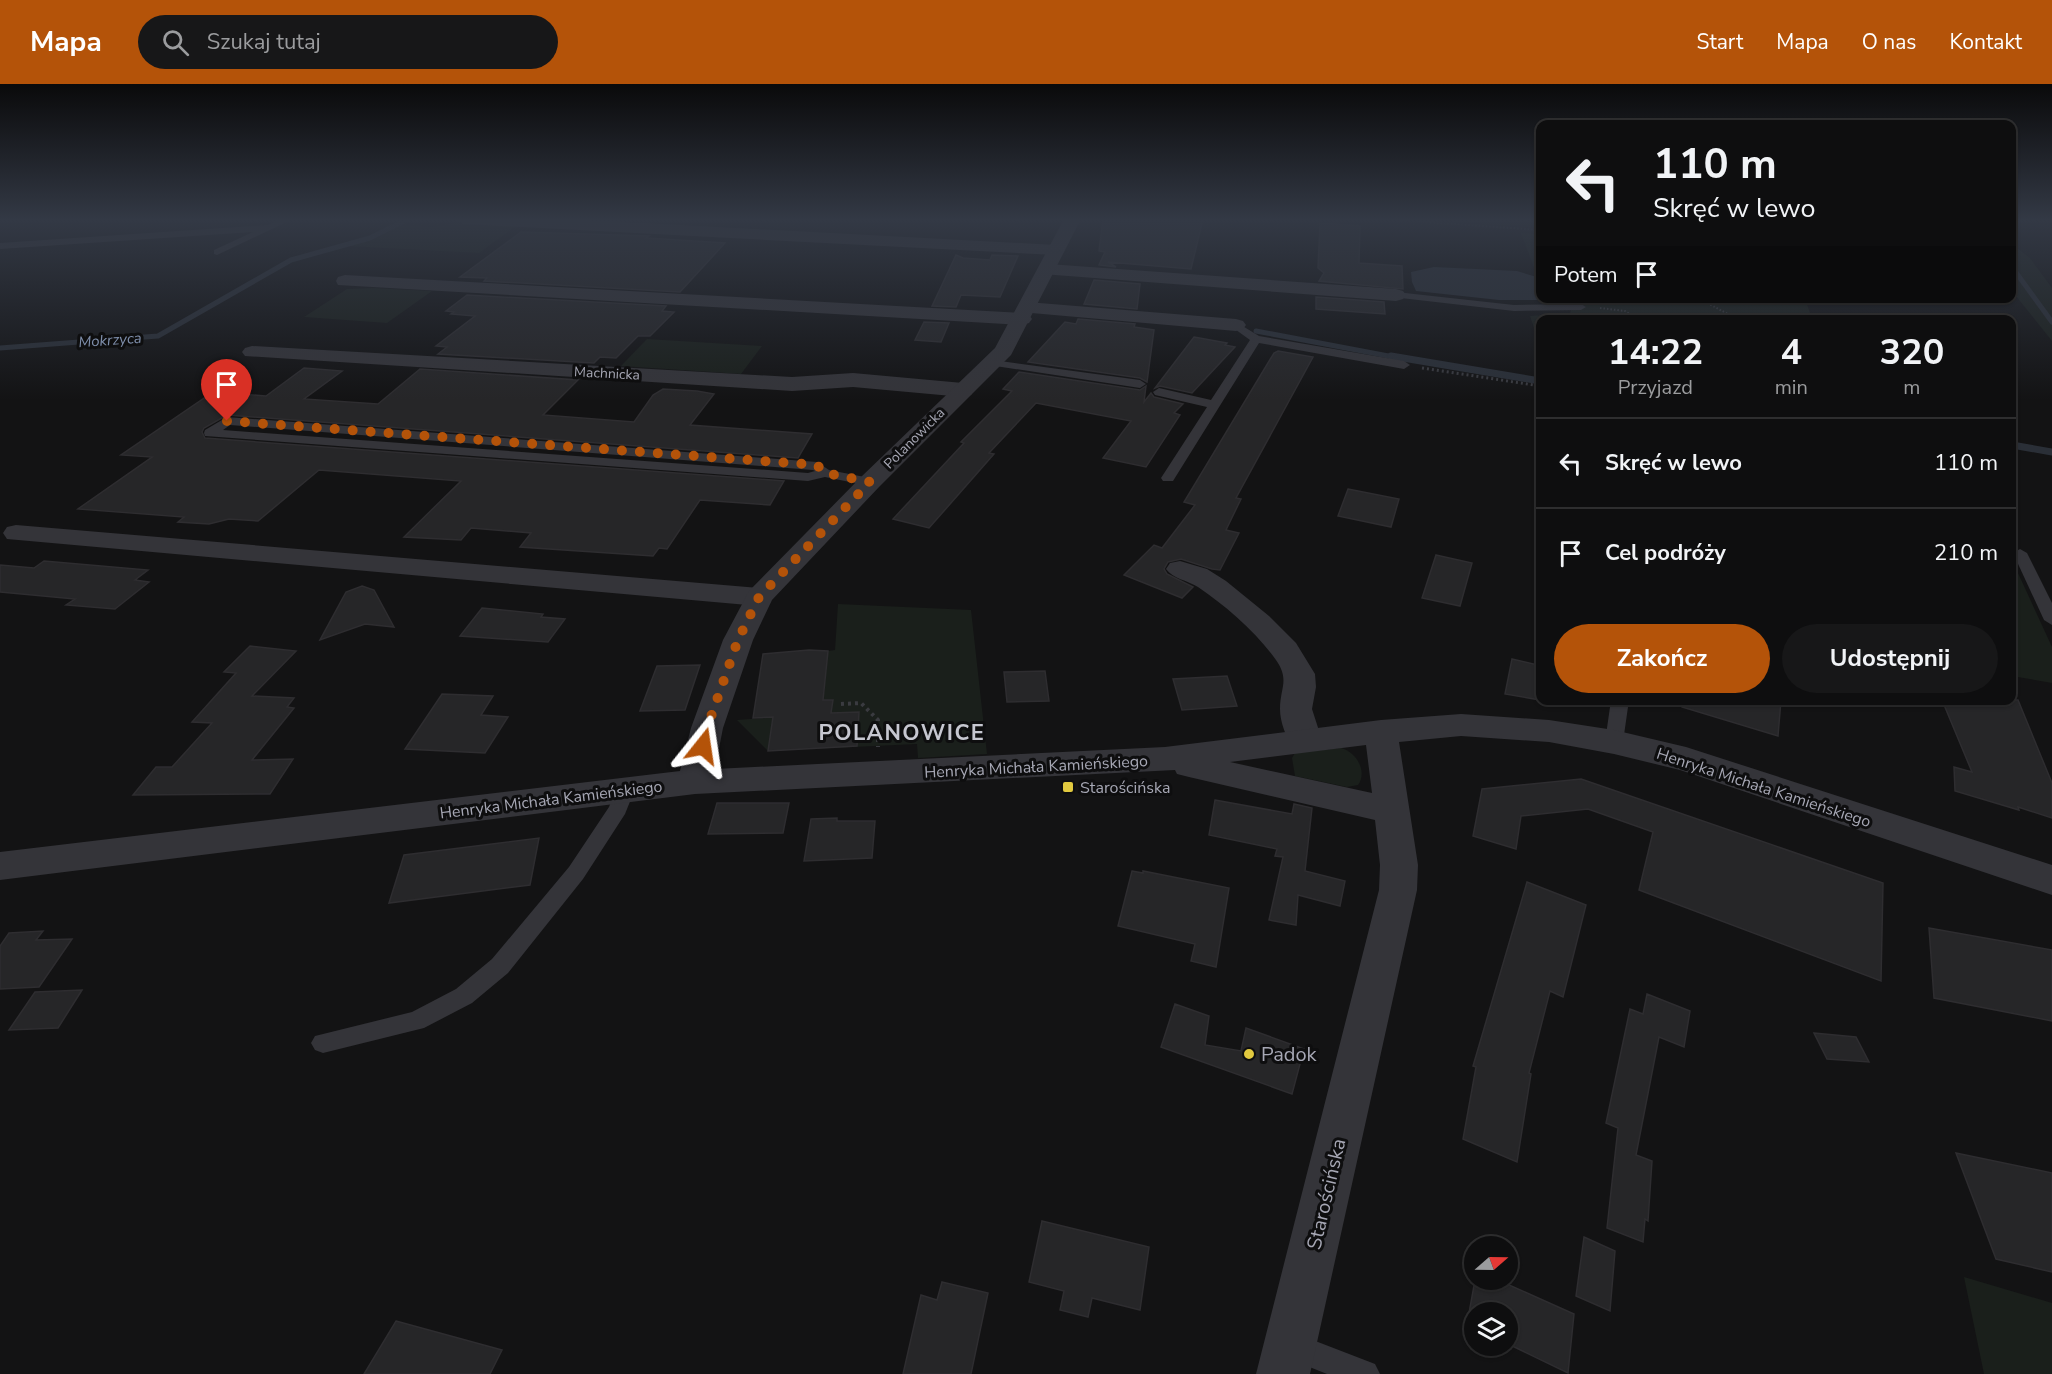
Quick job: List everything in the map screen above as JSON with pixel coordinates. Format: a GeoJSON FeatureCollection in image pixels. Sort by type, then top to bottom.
{"type":"FeatureCollection","features":[{"type":"Feature","properties":{"kind":"street","name":"Polanowicka"},"geometry":{"type":"LineString","coordinates":[[695,782],[707,728],[738,640],[759,597],[870,482],[1004,351],[1042,279]]}},
{"type":"Feature","properties":{"kind":"street"},"geometry":{"type":"LineString","coordinates":[[1241,279],[1396,295]]}},
{"type":"Feature","properties":{"kind":"street"},"geometry":{"type":"LineString","coordinates":[[345,281],[1236,325]]}},
{"type":"Feature","properties":{"kind":"street","name":"Machnicka"},"geometry":{"type":"LineString","coordinates":[[252,352],[792,384],[853,380],[963,390]]}},
{"type":"Feature","properties":{"kind":"street"},"geometry":{"type":"LineString","coordinates":[[16,534],[759,597]]}},
{"type":"Feature","properties":{"kind":"street"},"geometry":{"type":"LineString","coordinates":[[1180,568],[1204,578],[1227,595],[1286,651],[1298,670],[1302,687],[1296,704],[1297,717],[1305,740]]}},
{"type":"Feature","properties":{"kind":"street","name":"Henryka Michała Kamieńskiego"},"geometry":{"type":"LineString","coordinates":[[0,866],[695,782],[1165,759],[1381,731],[1470,725],[1549,731],[1614,742],[1686,759],[2052,880]]}},
{"type":"Feature","properties":{"kind":"street","name":"Starościńska"},"geometry":{"type":"LineString","coordinates":[[1287,1360],[1398,890],[1399,865],[1381,731]]}},
{"type":"Feature","properties":{"kind":"street"},"geometry":{"type":"LineString","coordinates":[[1165,759],[1392,811]]}},
{"type":"Feature","properties":{"kind":"lane"},"geometry":{"type":"LineString","coordinates":[[1396,295],[1514,308],[1581,307]]}},
{"type":"Feature","properties":{"kind":"lane"},"geometry":{"type":"LineString","coordinates":[[1236,325],[1256,339],[1404,365]]}},
{"type":"Feature","properties":{"kind":"lane"},"geometry":{"type":"LineString","coordinates":[[1168,477],[1256,339]]}},
{"type":"Feature","properties":{"kind":"lane"},"geometry":{"type":"LineString","coordinates":[[993,363],[1067,376],[1091,376],[1140,384]]}},
{"type":"Feature","properties":{"kind":"lane"},"geometry":{"type":"LineString","coordinates":[[1159,392],[1215,405]]}},
{"type":"Feature","properties":{"kind":"lane"},"geometry":{"type":"LineString","coordinates":[[825,473],[817,465],[227,421],[210,433],[808,477],[825,473],[870,482]]}},
{"type":"Feature","properties":{"kind":"lane"},"geometry":{"type":"LineString","coordinates":[[2020,553],[2052,620]]}},
{"type":"Feature","properties":{"kind":"lane"},"geometry":{"type":"LineString","coordinates":[[1614,742],[1619,705]]}},
{"type":"Feature","properties":{"kind":"lane"},"geometry":{"type":"LineString","coordinates":[[323,1043],[416,1021],[464,996],[500,966],[576,873],[618,809],[626,789]]}},
{"type":"Feature","properties":{"kind":"lane"},"geometry":{"type":"LineString","coordinates":[[1287,1360],[1365,1374]]}},
{"type":"Feature","properties":{"kind":"path"},"geometry":{"type":"LineString","coordinates":[[1707,303],[1730,315]]}},
{"type":"Feature","properties":{"kind":"path"},"geometry":{"type":"LineString","coordinates":[[1605,309],[1636,314]]}},
{"type":"Feature","properties":{"kind":"path"},"geometry":{"type":"LineString","coordinates":[[1404,365],[1536,385]]}},
{"type":"Feature","properties":{"kind":"path"},"geometry":{"type":"LineString","coordinates":[[841,704],[861,703],[878,720],[878,752]]}},
{"type":"Feature","properties":{"kind":"shaded area"},"geometry":{"type":"Polygon","coordinates":[[[1412,279],[1536,279],[1536,300],[1499,300],[1416,291],[1412,279]]]}},
{"type":"Feature","properties":{"kind":"shaded area"},"geometry":{"type":"Polygon","coordinates":[[[2016,279],[2046,279],[2052,288],[2052,341],[2016,296],[2016,279]]]}},
{"type":"Feature","properties":{"kind":"shaded area"},"geometry":{"type":"Polygon","coordinates":[[[347,289],[432,291],[387,323],[304,317],[347,289]]]}},
{"type":"Feature","properties":{"kind":"shaded area"},"geometry":{"type":"Polygon","coordinates":[[[1573,303],[1807,303],[1811,315],[1543,315],[1570,313],[1573,303]]]}},
{"type":"Feature","properties":{"kind":"shaded area"},"geometry":{"type":"Polygon","coordinates":[[[1530,316],[1536,316],[1536,334],[1530,316]]]}},
{"type":"Feature","properties":{"kind":"shaded area"},"geometry":{"type":"Polygon","coordinates":[[[647,339],[762,346],[741,374],[621,366],[647,339]]]}},
{"type":"Feature","properties":{"kind":"shaded area"},"geometry":{"type":"Polygon","coordinates":[[[2016,569],[2052,647],[2052,683],[2016,677],[2016,569]]]}},
{"type":"Feature","properties":{"kind":"shaded area"},"geometry":{"type":"Polygon","coordinates":[[[838,604],[971,610],[987,754],[918,758],[917,744],[768,751],[737,720],[822,714],[828,651],[835,650],[838,604]]]}},
{"type":"Feature","properties":{"kind":"shaded area"},"geometry":{"type":"Polygon","coordinates":[[[1341,748],[1356,758],[1359,763],[1362,774],[1358,785],[1347,787],[1295,776],[1292,758],[1295,753],[1341,748]]]}},
{"type":"Feature","properties":{"kind":"shaded area"},"geometry":{"type":"Polygon","coordinates":[[[1964,1277],[2052,1303],[2052,1374],[1984,1374],[1964,1277]]]}},
{"type":"Feature","properties":{"kind":"building"},"geometry":{"type":"Polygon","coordinates":[[[486,279],[692,279],[680,292],[484,281],[486,279]]]}},
{"type":"Feature","properties":{"kind":"building"},"geometry":{"type":"Polygon","coordinates":[[[945,279],[1008,279],[1000,297],[961,295],[956,307],[932,306],[945,279]]]}},
{"type":"Feature","properties":{"kind":"building"},"geometry":{"type":"Polygon","coordinates":[[[1403,279],[1403,289],[1319,281],[1403,279]]]}},
{"type":"Feature","properties":{"kind":"building"},"geometry":{"type":"Polygon","coordinates":[[[1094,280],[1140,284],[1137,309],[1084,304],[1094,280]]]}},
{"type":"Feature","properties":{"kind":"building"},"geometry":{"type":"Polygon","coordinates":[[[467,295],[666,306],[662,311],[674,312],[650,336],[638,336],[616,358],[600,357],[594,363],[438,354],[447,347],[436,346],[475,316],[451,314],[454,312],[446,311],[467,295]]]}},
{"type":"Feature","properties":{"kind":"building"},"geometry":{"type":"Polygon","coordinates":[[[1316,297],[1384,302],[1385,314],[1316,309],[1316,297]]]}},
{"type":"Feature","properties":{"kind":"building"},"geometry":{"type":"Polygon","coordinates":[[[1078,319],[1135,324],[1134,327],[1154,330],[1147,382],[1140,378],[1028,362],[1065,322],[1076,324],[1078,319]]]}},
{"type":"Feature","properties":{"kind":"building"},"geometry":{"type":"Polygon","coordinates":[[[924,322],[949,323],[941,342],[915,340],[924,322]]]}},
{"type":"Feature","properties":{"kind":"building"},"geometry":{"type":"Polygon","coordinates":[[[1194,337],[1227,343],[1225,345],[1235,347],[1192,393],[1160,386],[1155,388],[1194,337]]]}},
{"type":"Feature","properties":{"kind":"building"},"geometry":{"type":"Polygon","coordinates":[[[1278,351],[1313,357],[1236,498],[1241,499],[1226,530],[1239,533],[1220,570],[1181,559],[1168,562],[1164,569],[1167,574],[1193,587],[1182,598],[1124,575],[1154,545],[1162,548],[1195,505],[1184,502],[1274,353],[1278,351]]]}},
{"type":"Feature","properties":{"kind":"building"},"geometry":{"type":"Polygon","coordinates":[[[304,368],[342,371],[304,399],[378,404],[420,369],[578,380],[543,415],[634,422],[653,395],[663,389],[697,391],[714,394],[690,425],[812,434],[798,458],[227,415],[204,428],[202,432],[205,438],[784,481],[770,505],[700,500],[667,549],[659,548],[653,556],[520,547],[531,533],[471,528],[461,540],[404,537],[461,481],[319,470],[258,521],[229,519],[209,524],[178,522],[184,517],[78,509],[152,457],[121,455],[213,392],[266,396],[304,368]]]}},
{"type":"Feature","properties":{"kind":"building"},"geometry":{"type":"Polygon","coordinates":[[[1019,372],[1140,390],[1146,386],[1144,402],[1151,393],[1154,397],[1183,404],[1174,413],[1180,415],[1146,467],[1103,458],[1131,421],[1036,403],[989,453],[994,454],[929,528],[893,519],[964,443],[961,442],[1012,391],[1003,389],[1019,372]]]}},
{"type":"Feature","properties":{"kind":"building"},"geometry":{"type":"Polygon","coordinates":[[[1348,489],[1399,499],[1391,527],[1338,516],[1348,489]]]}},
{"type":"Feature","properties":{"kind":"building"},"geometry":{"type":"Polygon","coordinates":[[[1436,555],[1472,563],[1460,606],[1422,598],[1436,555]]]}},
{"type":"Feature","properties":{"kind":"building"},"geometry":{"type":"Polygon","coordinates":[[[44,561],[148,570],[135,580],[149,582],[115,609],[66,605],[75,599],[0,592],[0,565],[34,568],[44,561]]]}},
{"type":"Feature","properties":{"kind":"building"},"geometry":{"type":"Polygon","coordinates":[[[362,586],[374,590],[394,627],[365,624],[320,640],[346,592],[362,586]]]}},
{"type":"Feature","properties":{"kind":"building"},"geometry":{"type":"Polygon","coordinates":[[[482,608],[543,614],[541,617],[565,619],[548,642],[460,636],[482,608]]]}},
{"type":"Feature","properties":{"kind":"building"},"geometry":{"type":"Polygon","coordinates":[[[250,646],[296,651],[252,696],[294,698],[287,707],[294,708],[252,760],[293,759],[270,794],[133,795],[156,767],[172,767],[212,723],[192,722],[236,673],[224,672],[250,646]]]}},
{"type":"Feature","properties":{"kind":"building"},"geometry":{"type":"Polygon","coordinates":[[[809,650],[828,651],[823,700],[833,700],[831,713],[859,712],[857,746],[768,751],[773,717],[753,718],[763,654],[809,650]]]}},
{"type":"Feature","properties":{"kind":"building"},"geometry":{"type":"Polygon","coordinates":[[[1512,659],[1536,665],[1536,699],[1505,694],[1512,659]]]}},
{"type":"Feature","properties":{"kind":"building"},"geometry":{"type":"Polygon","coordinates":[[[700,665],[685,710],[640,711],[657,666],[700,665]]]}},
{"type":"Feature","properties":{"kind":"building"},"geometry":{"type":"Polygon","coordinates":[[[1045,671],[1049,701],[1007,702],[1004,672],[1045,671]]]}},
{"type":"Feature","properties":{"kind":"building"},"geometry":{"type":"Polygon","coordinates":[[[1227,676],[1237,706],[1182,710],[1173,679],[1227,676]]]}},
{"type":"Feature","properties":{"kind":"building"},"geometry":{"type":"Polygon","coordinates":[[[442,694],[493,696],[481,715],[508,717],[485,753],[405,749],[442,694]]]}},
{"type":"Feature","properties":{"kind":"building"},"geometry":{"type":"Polygon","coordinates":[[[2016,700],[2018,700],[2052,783],[2052,818],[1955,791],[1954,767],[1972,772],[1944,705],[2016,705],[2016,700]]]}},
{"type":"Feature","properties":{"kind":"building"},"geometry":{"type":"Polygon","coordinates":[[[1682,705],[1781,705],[1778,736],[1682,707],[1682,705]]]}},
{"type":"Feature","properties":{"kind":"building"},"geometry":{"type":"Polygon","coordinates":[[[1581,779],[1883,883],[1881,981],[1639,890],[1653,832],[1588,809],[1521,816],[1516,849],[1473,836],[1482,789],[1581,779]]]}},
{"type":"Feature","properties":{"kind":"building"},"geometry":{"type":"Polygon","coordinates":[[[1215,800],[1292,814],[1294,804],[1312,808],[1305,871],[1345,881],[1340,906],[1298,895],[1296,925],[1269,920],[1283,857],[1275,856],[1277,849],[1209,835],[1215,800]]]}},
{"type":"Feature","properties":{"kind":"building"},"geometry":{"type":"Polygon","coordinates":[[[717,803],[789,803],[783,833],[708,834],[717,803]]]}},
{"type":"Feature","properties":{"kind":"building"},"geometry":{"type":"Polygon","coordinates":[[[837,818],[837,821],[875,821],[872,858],[804,861],[811,819],[837,818]]]}},
{"type":"Feature","properties":{"kind":"building"},"geometry":{"type":"Polygon","coordinates":[[[539,838],[530,885],[389,903],[404,855],[539,838]]]}},
{"type":"Feature","properties":{"kind":"building"},"geometry":{"type":"Polygon","coordinates":[[[1132,871],[1143,873],[1143,871],[1229,888],[1216,967],[1191,961],[1195,944],[1118,926],[1132,871]]]}},
{"type":"Feature","properties":{"kind":"building"},"geometry":{"type":"Polygon","coordinates":[[[1527,882],[1586,905],[1563,997],[1550,991],[1529,1073],[1531,1074],[1517,1162],[1463,1139],[1476,1067],[1473,1066],[1527,882]]]}},
{"type":"Feature","properties":{"kind":"building"},"geometry":{"type":"Polygon","coordinates":[[[1929,928],[2052,950],[2052,1021],[1934,998],[1929,928]]]}},
{"type":"Feature","properties":{"kind":"building"},"geometry":{"type":"Polygon","coordinates":[[[43,931],[36,940],[72,939],[39,987],[0,989],[0,946],[9,933],[43,931]]]}},
{"type":"Feature","properties":{"kind":"building"},"geometry":{"type":"Polygon","coordinates":[[[82,990],[58,1028],[9,1030],[35,992],[82,990]]]}},
{"type":"Feature","properties":{"kind":"building"},"geometry":{"type":"Polygon","coordinates":[[[1647,994],[1690,1011],[1684,1047],[1659,1037],[1636,1155],[1652,1161],[1648,1221],[1645,1219],[1643,1242],[1607,1228],[1618,1128],[1606,1123],[1630,1009],[1643,1014],[1647,994]]]}},
{"type":"Feature","properties":{"kind":"building"},"geometry":{"type":"Polygon","coordinates":[[[1175,1004],[1209,1016],[1205,1045],[1241,1051],[1246,1028],[1304,1049],[1292,1094],[1161,1047],[1175,1004]]]}},
{"type":"Feature","properties":{"kind":"building"},"geometry":{"type":"Polygon","coordinates":[[[1814,1033],[1856,1037],[1869,1062],[1827,1059],[1814,1033]]]}},
{"type":"Feature","properties":{"kind":"building"},"geometry":{"type":"Polygon","coordinates":[[[1956,1153],[2052,1173],[2052,1272],[1996,1259],[1956,1153]]]}},
{"type":"Feature","properties":{"kind":"building"},"geometry":{"type":"Polygon","coordinates":[[[1042,1221],[1149,1247],[1140,1310],[1092,1298],[1088,1317],[1060,1310],[1064,1291],[1029,1282],[1042,1221]]]}},
{"type":"Feature","properties":{"kind":"building"},"geometry":{"type":"Polygon","coordinates":[[[1584,1237],[1615,1251],[1610,1311],[1576,1296],[1584,1237]]]}},
{"type":"Feature","properties":{"kind":"building"},"geometry":{"type":"Polygon","coordinates":[[[942,1282],[988,1293],[971,1374],[903,1374],[921,1295],[937,1300],[942,1282]]]}},
{"type":"Feature","properties":{"kind":"building"},"geometry":{"type":"Polygon","coordinates":[[[1518,1289],[1574,1314],[1568,1373],[1518,1349],[1518,1302],[1471,1302],[1473,1290],[1518,1289]]]}},
{"type":"Feature","properties":{"kind":"building"},"geometry":{"type":"Polygon","coordinates":[[[396,1321],[502,1350],[490,1374],[364,1374],[396,1321]]]}},
{"type":"Feature","properties":{"kind":"waterway","name":"Mokrzyca"},"geometry":{"type":"LineString","coordinates":[[0,348],[158,336],[257,279]]}},
{"type":"Feature","properties":{"kind":"waterway"},"geometry":{"type":"LineString","coordinates":[[2021,279],[2052,322]]}},
{"type":"Feature","properties":{"kind":"waterway"},"geometry":{"type":"LineString","coordinates":[[1256,331],[1399,358]]}},
{"type":"Feature","properties":{"kind":"waterway"},"geometry":{"type":"LineString","coordinates":[[1391,356],[1536,380]]}},
{"type":"Feature","properties":{"kind":"waterway"},"geometry":{"type":"LineString","coordinates":[[2016,446],[2052,452]]}},
{"type":"Feature","properties":{"kind":"place","name":"Starościńska"},"geometry":{"type":"Point","coordinates":[1068,787]}},
{"type":"Feature","properties":{"kind":"place","name":"Padok"},"geometry":{"type":"Point","coordinates":[1249,1054]}},
{"type":"Feature","properties":{"kind":"district","name":"POLANOWICE"},"geometry":{"type":"Point","coordinates":[902,732]}},
{"type":"Feature","properties":{"kind":"route"},"geometry":{"type":"LineString","coordinates":[[227,421],[817,465],[825,473],[870,482],[759,597],[738,640],[707,728],[703,746]]}}]}
